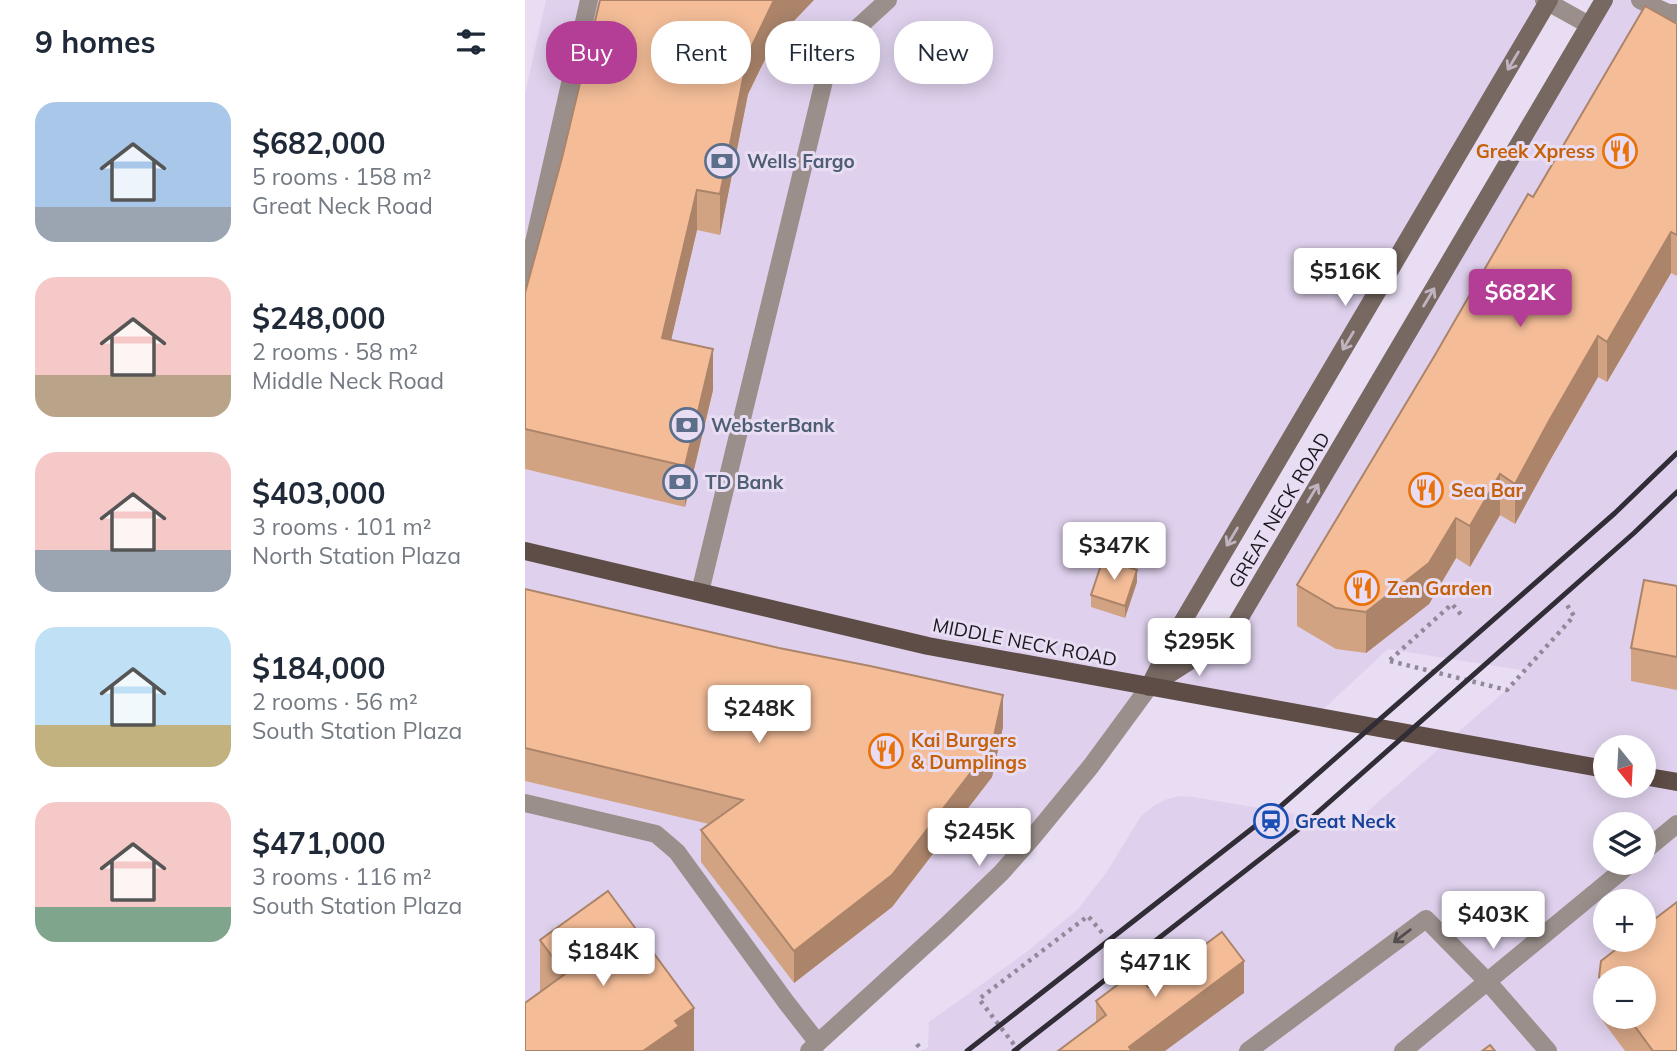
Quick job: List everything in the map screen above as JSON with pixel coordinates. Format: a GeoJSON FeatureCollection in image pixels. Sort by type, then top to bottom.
{"type":"FeatureCollection","features":[{"type":"Feature","properties":{"kind":"main road","name":"GREAT NECK ROAD"},"geometry":{"type":"LineString","coordinates":[[1149,687],[1229,636],[1604,0]]}},
{"type":"Feature","properties":{"kind":"main road","name":"GREAT NECK ROAD"},"geometry":{"type":"LineString","coordinates":[[1149,687],[1176,633],[1547,1]]}},
{"type":"Feature","properties":{"kind":"main road","name":"MIDDLE NECK ROAD"},"geometry":{"type":"LineString","coordinates":[[525,551],[927,646],[1593,767]]}},
{"type":"Feature","properties":{"kind":"main road"},"geometry":{"type":"LineString","coordinates":[[1656,778],[1677,782]]}},
{"type":"Feature","properties":{"kind":"street"},"geometry":{"type":"LineString","coordinates":[[525,282],[589,0]]}},
{"type":"Feature","properties":{"kind":"street"},"geometry":{"type":"LineString","coordinates":[[700,592],[831,52],[888,0]]}},
{"type":"Feature","properties":{"kind":"street"},"geometry":{"type":"LineString","coordinates":[[1640,0],[1668,13],[1677,13]]}},
{"type":"Feature","properties":{"kind":"street"},"geometry":{"type":"LineString","coordinates":[[1547,1],[1589,25]]}},
{"type":"Feature","properties":{"kind":"street"},"geometry":{"type":"LineString","coordinates":[[525,803],[656,834],[677,852],[778,991],[814,1047],[1001,873],[1091,766],[1149,687]]}},
{"type":"Feature","properties":{"kind":"street"},"geometry":{"type":"LineString","coordinates":[[1656,841],[1677,824]]}},
{"type":"Feature","properties":{"kind":"street"},"geometry":{"type":"LineString","coordinates":[[1403,1051],[1616,875]]}},
{"type":"Feature","properties":{"kind":"street"},"geometry":{"type":"LineString","coordinates":[[1248,1051],[1426,919],[1487,981],[1548,1051]]}},
{"type":"Feature","properties":{"kind":"path"},"geometry":{"type":"LineString","coordinates":[[1463,617],[1452,604],[1390,661],[1507,690],[1574,616],[1567,605]]}},
{"type":"Feature","properties":{"kind":"path"},"geometry":{"type":"LineString","coordinates":[[1019,1051],[979,999],[1088,916],[1104,935]]}},
{"type":"Feature","properties":{"kind":"path"},"geometry":{"type":"LineString","coordinates":[[917,1044],[922,1051]]}},
{"type":"Feature","properties":{"kind":"shaded area"},"geometry":{"type":"Polygon","coordinates":[[[546,0],[1549,0],[1150,685],[1229,636],[1604,0],[1631,0],[1677,33],[1677,1051],[923,1051],[928,1047],[929,1022],[1028,951],[1078,909],[1106,873],[1141,816],[1153,806],[1180,796],[1193,797],[1353,824],[1528,671],[1388,649],[1318,714],[1149,687],[1032,838],[809,1051],[525,1051],[525,94],[546,0]]]}},
{"type":"Feature","properties":{"kind":"building"},"geometry":{"type":"Polygon","coordinates":[[[600,0],[775,0],[751,48],[751,21],[651,21],[651,84],[742,84],[720,194],[697,190],[662,338],[713,349],[685,466],[525,429],[525,293],[580,84],[637,84],[637,21],[595,21],[600,0]]]}},
{"type":"Feature","properties":{"kind":"building"},"geometry":{"type":"Polygon","coordinates":[[[1645,6],[1677,24],[1677,235],[1671,232],[1607,342],[1598,336],[1515,484],[1500,474],[1470,526],[1456,518],[1429,563],[1366,612],[1336,608],[1297,585],[1528,194],[1533,197],[1645,6]]]}},
{"type":"Feature","properties":{"kind":"building"},"geometry":{"type":"Polygon","coordinates":[[[1103,559],[1137,570],[1125,606],[1091,595],[1103,559]]]}},
{"type":"Feature","properties":{"kind":"building"},"geometry":{"type":"Polygon","coordinates":[[[1644,580],[1677,586],[1677,657],[1631,648],[1644,580]]]}},
{"type":"Feature","properties":{"kind":"building"},"geometry":{"type":"Polygon","coordinates":[[[525,589],[779,648],[1003,695],[992,745],[892,875],[794,951],[701,830],[743,800],[525,748],[525,589]]]}},
{"type":"Feature","properties":{"kind":"building"},"geometry":{"type":"Polygon","coordinates":[[[608,891],[694,1008],[675,1021],[679,1026],[643,1051],[525,1051],[525,1003],[565,974],[540,940],[608,891]]]}},
{"type":"Feature","properties":{"kind":"building"},"geometry":{"type":"Polygon","coordinates":[[[1677,902],[1677,1051],[1653,1051],[1637,1029],[1656,1029],[1656,966],[1600,966],[1601,961],[1613,952],[1656,952],[1656,918],[1677,902]]]}},
{"type":"Feature","properties":{"kind":"building"},"geometry":{"type":"Polygon","coordinates":[[[1222,932],[1244,961],[1129,1047],[1132,1051],[1058,1051],[1106,1015],[1096,1001],[1136,971],[1148,987],[1222,932]]]}},
{"type":"Feature","properties":{"kind":"building"},"geometry":{"type":"Polygon","coordinates":[[[1490,1045],[1495,1051],[1482,1051],[1490,1045]]]}},
{"type":"Feature","properties":{"kind":"railway"},"geometry":{"type":"LineString","coordinates":[[967,1051],[1281,806],[1615,513],[1677,453]]}},
{"type":"Feature","properties":{"kind":"railway"},"geometry":{"type":"LineString","coordinates":[[1014,1051],[1300,828],[1677,492]]}},
{"type":"Feature","properties":{"kind":"place","name":"Greek Xpress"},"geometry":{"type":"Point","coordinates":[1620,151]}},
{"type":"Feature","properties":{"kind":"place","name":"Wells Fargo"},"geometry":{"type":"Point","coordinates":[722,161]}},
{"type":"Feature","properties":{"kind":"place","name":"WebsterBank"},"geometry":{"type":"Point","coordinates":[687,425]}},
{"type":"Feature","properties":{"kind":"place","name":"TD Bank"},"geometry":{"type":"Point","coordinates":[680,482]}},
{"type":"Feature","properties":{"kind":"place","name":"Sea Bar"},"geometry":{"type":"Point","coordinates":[1426,490]}},
{"type":"Feature","properties":{"kind":"place","name":"Zen Garden"},"geometry":{"type":"Point","coordinates":[1362,588]}},
{"type":"Feature","properties":{"kind":"place","name":"Kai Burgers & Dumplings"},"geometry":{"type":"Point","coordinates":[886,751]}},
{"type":"Feature","properties":{"kind":"place","name":"Great Neck"},"geometry":{"type":"Point","coordinates":[1271,821]}}]}
